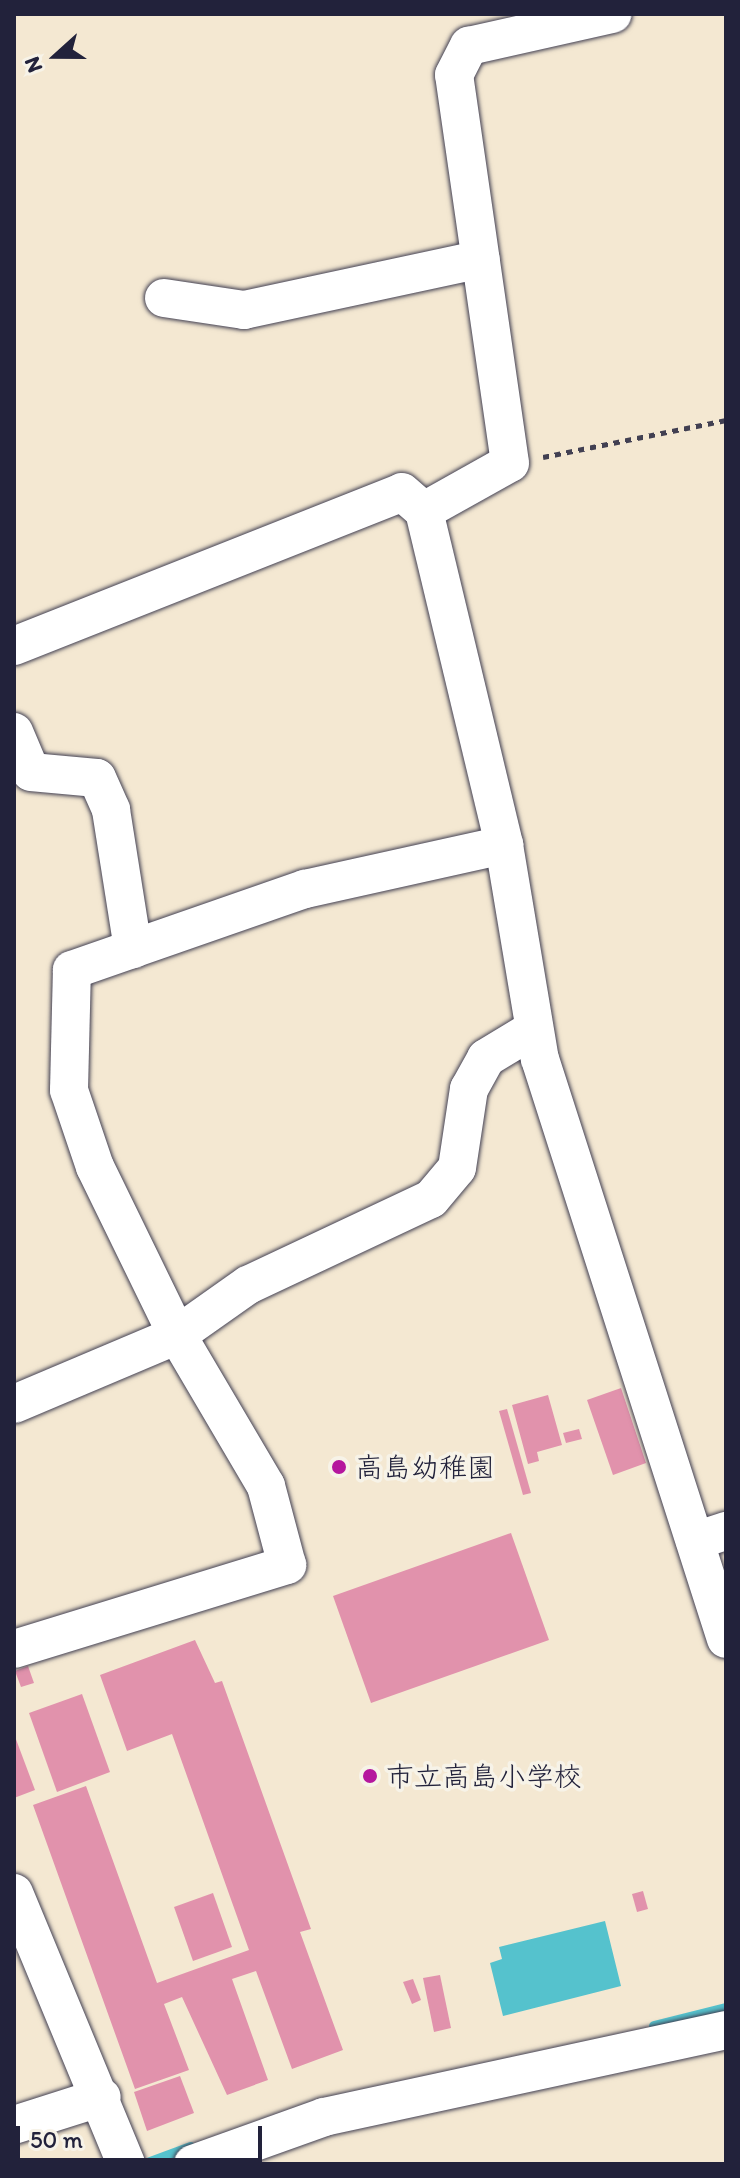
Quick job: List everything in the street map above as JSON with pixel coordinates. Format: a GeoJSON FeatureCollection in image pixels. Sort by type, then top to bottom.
{"type":"FeatureCollection","features":[{"type":"Feature","properties":{"kind":"street"},"geometry":{"type":"LineString","coordinates":[[424,511],[510,463],[454,75],[469,46],[612,14]]}},
{"type":"Feature","properties":{"kind":"street"},"geometry":{"type":"LineString","coordinates":[[164,298],[244,310],[481,259]]}},
{"type":"Feature","properties":{"kind":"street"},"geometry":{"type":"LineString","coordinates":[[14,646],[402,492],[424,511],[504,845],[534,1029],[710,1536],[726,1639]]}},
{"type":"Feature","properties":{"kind":"street"},"geometry":{"type":"LineString","coordinates":[[14,732],[31,772],[97,778],[111,810],[133,949]]}},
{"type":"Feature","properties":{"kind":"street"},"geometry":{"type":"LineString","coordinates":[[14,1649],[287,1565],[266,1486],[177,1335],[95,1167],[69,1090],[72,970],[305,889],[504,845]]}},
{"type":"Feature","properties":{"kind":"street"},"geometry":{"type":"LineString","coordinates":[[14,1404],[177,1335],[248,1285],[431,1199],[457,1168],[469,1089],[486,1058],[534,1029]]}},
{"type":"Feature","properties":{"kind":"street"},"geometry":{"type":"LineString","coordinates":[[14,1893],[102,2097],[126,2163]]}},
{"type":"Feature","properties":{"kind":"street"},"geometry":{"type":"LineString","coordinates":[[193,2164],[324,2117],[726,2030]]}},
{"type":"Feature","properties":{"kind":"street"},"geometry":{"type":"LineString","coordinates":[[14,2125],[102,2097]]}},
{"type":"Feature","properties":{"kind":"path"},"geometry":{"type":"LineString","coordinates":[[510,463],[726,420]]}},
{"type":"Feature","properties":{"kind":"water"},"geometry":{"type":"Polygon","coordinates":[[[605,1921],[621,1986],[503,2016],[490,1963],[502,1959],[499,1947],[605,1921]]]}},
{"type":"Feature","properties":{"kind":"building"},"geometry":{"type":"Polygon","coordinates":[[[621,1388],[646,1463],[613,1475],[587,1400],[621,1388]]]}},
{"type":"Feature","properties":{"kind":"building"},"geometry":{"type":"Polygon","coordinates":[[[548,1395],[562,1445],[537,1452],[539,1461],[528,1464],[512,1405],[548,1395]]]}},
{"type":"Feature","properties":{"kind":"building"},"geometry":{"type":"Polygon","coordinates":[[[507,1409],[531,1493],[523,1495],[499,1411],[507,1409]]]}},
{"type":"Feature","properties":{"kind":"building"},"geometry":{"type":"Polygon","coordinates":[[[579,1429],[582,1439],[566,1443],[563,1433],[579,1429]]]}},
{"type":"Feature","properties":{"kind":"building"},"geometry":{"type":"Polygon","coordinates":[[[511,1533],[549,1640],[371,1703],[333,1596],[511,1533]]]}},
{"type":"Feature","properties":{"kind":"building"},"geometry":{"type":"Polygon","coordinates":[[[195,1640],[215,1683],[222,1681],[311,1929],[300,1932],[343,2050],[292,2069],[256,1971],[232,1979],[268,2080],[227,2095],[182,1997],[164,2004],[189,2070],[135,2089],[33,1805],[86,1786],[157,1983],[249,1950],[172,1734],[127,1751],[100,1675],[195,1640]]]}},
{"type":"Feature","properties":{"kind":"building"},"geometry":{"type":"Polygon","coordinates":[[[28,1666],[34,1683],[21,1687],[15,1671],[28,1666]]]}},
{"type":"Feature","properties":{"kind":"building"},"geometry":{"type":"Polygon","coordinates":[[[82,1694],[110,1772],[57,1792],[29,1713],[82,1694]]]}},
{"type":"Feature","properties":{"kind":"building"},"geometry":{"type":"Polygon","coordinates":[[[14,1734],[35,1790],[14,1798],[14,1734]]]}},
{"type":"Feature","properties":{"kind":"building"},"geometry":{"type":"Polygon","coordinates":[[[643,1891],[648,1909],[637,1912],[632,1894],[643,1891]]]}},
{"type":"Feature","properties":{"kind":"building"},"geometry":{"type":"Polygon","coordinates":[[[213,1893],[232,1947],[193,1961],[174,1907],[213,1893]]]}},
{"type":"Feature","properties":{"kind":"building"},"geometry":{"type":"Polygon","coordinates":[[[440,1975],[451,2028],[434,2032],[423,1978],[440,1975]]]}},
{"type":"Feature","properties":{"kind":"building"},"geometry":{"type":"Polygon","coordinates":[[[413,1979],[421,2000],[412,2004],[403,1982],[413,1979]]]}},
{"type":"Feature","properties":{"kind":"building"},"geometry":{"type":"Polygon","coordinates":[[[180,2076],[194,2113],[147,2131],[134,2092],[180,2076]]]}},
{"type":"Feature","properties":{"kind":"waterway"},"geometry":{"type":"LineString","coordinates":[[654,2026],[726,2008]]}},
{"type":"Feature","properties":{"kind":"waterway"},"geometry":{"type":"LineString","coordinates":[[145,2164],[191,2147]]}},
{"type":"Feature","properties":{"kind":"place","name":"高島幼稚園"},"geometry":{"type":"Point","coordinates":[339,1467]}},
{"type":"Feature","properties":{"kind":"place","name":"市立高島小学校"},"geometry":{"type":"Point","coordinates":[370,1776]}}]}
